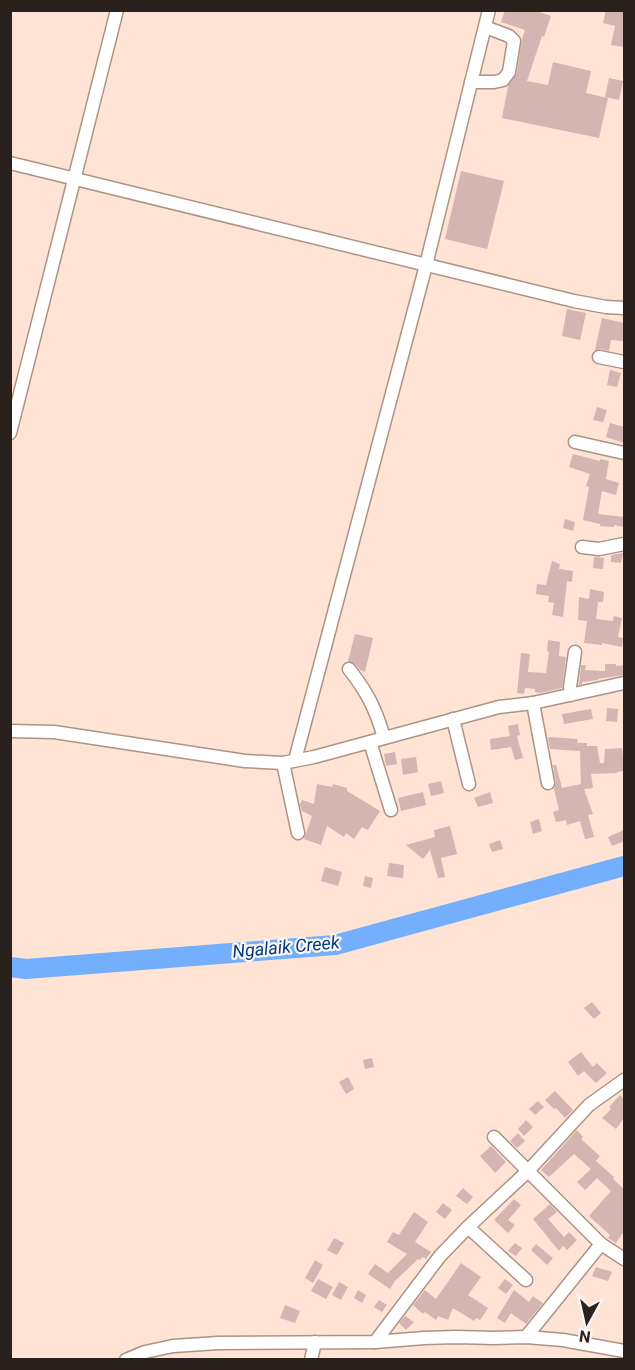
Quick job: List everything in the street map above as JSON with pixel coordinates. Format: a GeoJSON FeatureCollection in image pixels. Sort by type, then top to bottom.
{"type":"FeatureCollection","features":[{"type":"Feature","properties":{"kind":"street"},"geometry":{"type":"LineString","coordinates":[[10,433],[117,10]]}},
{"type":"Feature","properties":{"kind":"street"},"geometry":{"type":"LineString","coordinates":[[298,833],[289,762],[426,265],[489,10]]}},
{"type":"Feature","properties":{"kind":"street"},"geometry":{"type":"LineString","coordinates":[[471,82],[503,80],[509,72],[514,45],[513,38],[485,27]]}},
{"type":"Feature","properties":{"kind":"street"},"geometry":{"type":"LineString","coordinates":[[10,163],[574,301],[624,308]]}},
{"type":"Feature","properties":{"kind":"street"},"geometry":{"type":"LineString","coordinates":[[599,357],[624,362]]}},
{"type":"Feature","properties":{"kind":"street"},"geometry":{"type":"LineString","coordinates":[[575,442],[624,453]]}},
{"type":"Feature","properties":{"kind":"street"},"geometry":{"type":"LineString","coordinates":[[582,548],[599,549],[624,544]]}},
{"type":"Feature","properties":{"kind":"street"},"geometry":{"type":"LineString","coordinates":[[571,695],[575,652]]}},
{"type":"Feature","properties":{"kind":"street"},"geometry":{"type":"LineString","coordinates":[[349,669],[363,686],[377,712],[384,738]]}},
{"type":"Feature","properties":{"kind":"street"},"geometry":{"type":"LineString","coordinates":[[10,731],[54,732],[245,761],[289,762],[500,707],[533,703],[624,683]]}},
{"type":"Feature","properties":{"kind":"street"},"geometry":{"type":"LineString","coordinates":[[533,703],[548,783]]}},
{"type":"Feature","properties":{"kind":"street"},"geometry":{"type":"LineString","coordinates":[[453,719],[469,784]]}},
{"type":"Feature","properties":{"kind":"street"},"geometry":{"type":"LineString","coordinates":[[370,742],[392,810]]}},
{"type":"Feature","properties":{"kind":"street"},"geometry":{"type":"LineString","coordinates":[[375,1342],[440,1256],[528,1171],[589,1105],[624,1080]]}},
{"type":"Feature","properties":{"kind":"street"},"geometry":{"type":"LineString","coordinates":[[494,1137],[601,1244],[624,1259]]}},
{"type":"Feature","properties":{"kind":"street"},"geometry":{"type":"LineString","coordinates":[[468,1227],[526,1280]]}},
{"type":"Feature","properties":{"kind":"street"},"geometry":{"type":"LineString","coordinates":[[526,1337],[601,1244]]}},
{"type":"Feature","properties":{"kind":"street"},"geometry":{"type":"LineString","coordinates":[[126,1359],[173,1346],[241,1342],[375,1342],[445,1337],[526,1337],[563,1340],[621,1350],[624,1338]]}},
{"type":"Feature","properties":{"kind":"street"},"geometry":{"type":"LineString","coordinates":[[312,1359],[315,1342]]}},
{"type":"Feature","properties":{"kind":"building"},"geometry":{"type":"Polygon","coordinates":[[[505,10],[534,10],[551,16],[527,81],[548,85],[553,62],[591,71],[586,93],[608,98],[599,138],[502,118],[508,86],[517,73],[525,30],[501,22],[505,10]]]}},
{"type":"Feature","properties":{"kind":"building"},"geometry":{"type":"Polygon","coordinates":[[[606,10],[624,10],[624,47],[611,45],[615,26],[603,23],[606,10]]]}},
{"type":"Feature","properties":{"kind":"building"},"geometry":{"type":"Polygon","coordinates":[[[609,78],[623,81],[619,100],[605,97],[609,78]]]}},
{"type":"Feature","properties":{"kind":"building"},"geometry":{"type":"Polygon","coordinates":[[[461,171],[504,181],[487,249],[445,239],[461,171]]]}},
{"type":"Feature","properties":{"kind":"building"},"geometry":{"type":"Polygon","coordinates":[[[567,309],[586,313],[580,340],[562,336],[567,309]]]}},
{"type":"Feature","properties":{"kind":"building"},"geometry":{"type":"Polygon","coordinates":[[[602,318],[624,323],[624,341],[611,340],[609,351],[595,350],[602,318]]]}},
{"type":"Feature","properties":{"kind":"building"},"geometry":{"type":"Polygon","coordinates":[[[610,370],[621,373],[617,387],[607,385],[610,370]]]}},
{"type":"Feature","properties":{"kind":"building"},"geometry":{"type":"Polygon","coordinates":[[[597,407],[607,410],[603,422],[593,420],[597,407]]]}},
{"type":"Feature","properties":{"kind":"building"},"geometry":{"type":"Polygon","coordinates":[[[610,423],[624,427],[624,443],[606,437],[610,423]]]}},
{"type":"Feature","properties":{"kind":"building"},"geometry":{"type":"Polygon","coordinates":[[[573,454],[609,461],[606,479],[619,483],[616,495],[602,491],[598,514],[624,517],[624,527],[600,526],[600,524],[583,520],[589,487],[586,486],[590,474],[569,467],[573,454]]]}},
{"type":"Feature","properties":{"kind":"building"},"geometry":{"type":"Polygon","coordinates":[[[565,519],[575,522],[573,531],[563,528],[565,519]]]}},
{"type":"Feature","properties":{"kind":"building"},"geometry":{"type":"Polygon","coordinates":[[[623,553],[621,563],[611,562],[611,555],[623,553]]]}},
{"type":"Feature","properties":{"kind":"building"},"geometry":{"type":"Polygon","coordinates":[[[594,557],[604,558],[603,569],[593,568],[594,557]]]}},
{"type":"Feature","properties":{"kind":"building"},"geometry":{"type":"Polygon","coordinates":[[[552,561],[560,564],[559,569],[573,571],[572,582],[567,581],[563,617],[552,615],[554,603],[548,602],[549,596],[536,594],[537,584],[546,585],[552,561]]]}},
{"type":"Feature","properties":{"kind":"building"},"geometry":{"type":"Polygon","coordinates":[[[590,589],[604,592],[603,602],[598,602],[596,619],[613,621],[614,616],[622,618],[618,637],[623,638],[622,647],[602,643],[602,645],[584,643],[587,621],[578,620],[579,597],[589,599],[590,589]]]}},
{"type":"Feature","properties":{"kind":"building"},"geometry":{"type":"Polygon","coordinates":[[[355,634],[373,638],[365,672],[348,661],[355,634]]]}},
{"type":"Feature","properties":{"kind":"building"},"geometry":{"type":"Polygon","coordinates":[[[548,640],[560,642],[559,656],[566,657],[562,688],[540,693],[535,692],[535,689],[525,688],[524,694],[517,693],[521,653],[530,654],[528,672],[546,673],[548,640]]]}},
{"type":"Feature","properties":{"kind":"building"},"geometry":{"type":"Polygon","coordinates":[[[605,664],[624,665],[624,675],[582,682],[579,685],[581,665],[586,665],[585,670],[605,671],[605,664]]]}},
{"type":"Feature","properties":{"kind":"building"},"geometry":{"type":"Polygon","coordinates":[[[607,708],[618,709],[617,722],[606,721],[607,708]]]}},
{"type":"Feature","properties":{"kind":"building"},"geometry":{"type":"Polygon","coordinates":[[[591,709],[593,719],[564,724],[562,714],[591,709]]]}},
{"type":"Feature","properties":{"kind":"building"},"geometry":{"type":"Polygon","coordinates":[[[518,724],[520,735],[517,736],[523,758],[515,760],[511,747],[491,750],[490,739],[510,736],[508,726],[518,724]]]}},
{"type":"Feature","properties":{"kind":"building"},"geometry":{"type":"Polygon","coordinates":[[[548,737],[578,739],[577,743],[597,746],[600,763],[604,763],[605,749],[622,748],[624,771],[591,774],[593,788],[584,789],[593,814],[588,815],[594,837],[585,839],[580,821],[567,825],[566,820],[556,822],[553,812],[559,810],[554,789],[556,782],[553,765],[556,765],[562,788],[581,784],[580,751],[550,749],[548,737]]]}},
{"type":"Feature","properties":{"kind":"building"},"geometry":{"type":"Polygon","coordinates":[[[395,752],[397,764],[386,766],[384,754],[395,752]]]}},
{"type":"Feature","properties":{"kind":"building"},"geometry":{"type":"Polygon","coordinates":[[[416,757],[418,772],[403,775],[401,759],[416,757]]]}},
{"type":"Feature","properties":{"kind":"building"},"geometry":{"type":"Polygon","coordinates":[[[441,781],[444,793],[431,796],[428,784],[441,781]]]}},
{"type":"Feature","properties":{"kind":"building"},"geometry":{"type":"Polygon","coordinates":[[[317,784],[332,787],[333,784],[347,788],[347,791],[380,811],[368,830],[362,827],[354,839],[346,833],[344,837],[327,826],[321,845],[304,839],[312,816],[302,811],[300,805],[302,800],[314,804],[317,784]]]}},
{"type":"Feature","properties":{"kind":"building"},"geometry":{"type":"Polygon","coordinates":[[[423,792],[426,805],[401,811],[398,798],[423,792]]]}},
{"type":"Feature","properties":{"kind":"building"},"geometry":{"type":"Polygon","coordinates":[[[490,792],[493,803],[478,807],[474,798],[490,792]]]}},
{"type":"Feature","properties":{"kind":"building"},"geometry":{"type":"Polygon","coordinates":[[[539,819],[542,831],[533,834],[530,822],[539,819]]]}},
{"type":"Feature","properties":{"kind":"building"},"geometry":{"type":"Polygon","coordinates":[[[450,826],[457,854],[441,858],[445,877],[438,878],[430,850],[423,859],[406,845],[435,837],[434,830],[450,826]]]}},
{"type":"Feature","properties":{"kind":"building"},"geometry":{"type":"Polygon","coordinates":[[[624,830],[624,841],[612,846],[608,837],[624,830]]]}},
{"type":"Feature","properties":{"kind":"building"},"geometry":{"type":"Polygon","coordinates":[[[500,840],[503,849],[492,852],[489,844],[500,840]]]}},
{"type":"Feature","properties":{"kind":"building"},"geometry":{"type":"Polygon","coordinates":[[[389,863],[404,865],[403,878],[387,876],[389,863]]]}},
{"type":"Feature","properties":{"kind":"building"},"geometry":{"type":"Polygon","coordinates":[[[325,867],[342,872],[338,886],[321,881],[325,867]]]}},
{"type":"Feature","properties":{"kind":"building"},"geometry":{"type":"Polygon","coordinates":[[[365,876],[373,878],[371,888],[363,886],[365,876]]]}},
{"type":"Feature","properties":{"kind":"building"},"geometry":{"type":"Polygon","coordinates":[[[592,1002],[601,1013],[594,1019],[584,1008],[592,1002]]]}},
{"type":"Feature","properties":{"kind":"building"},"geometry":{"type":"Polygon","coordinates":[[[581,1052],[593,1067],[597,1063],[607,1073],[596,1083],[584,1071],[578,1076],[568,1062],[581,1052]]]}},
{"type":"Feature","properties":{"kind":"building"},"geometry":{"type":"Polygon","coordinates":[[[372,1058],[374,1067],[365,1069],[363,1060],[372,1058]]]}},
{"type":"Feature","properties":{"kind":"building"},"geometry":{"type":"Polygon","coordinates":[[[348,1077],[354,1089],[346,1094],[339,1082],[348,1077]]]}},
{"type":"Feature","properties":{"kind":"building"},"geometry":{"type":"Polygon","coordinates":[[[555,1091],[573,1110],[565,1118],[545,1100],[555,1091]]]}},
{"type":"Feature","properties":{"kind":"building"},"geometry":{"type":"Polygon","coordinates":[[[620,1095],[624,1099],[624,1118],[616,1129],[602,1118],[620,1095]]]}},
{"type":"Feature","properties":{"kind":"building"},"geometry":{"type":"Polygon","coordinates":[[[538,1101],[544,1107],[535,1115],[529,1109],[538,1101]]]}},
{"type":"Feature","properties":{"kind":"building"},"geometry":{"type":"Polygon","coordinates":[[[526,1120],[533,1127],[524,1136],[518,1129],[526,1120]]]}},
{"type":"Feature","properties":{"kind":"building"},"geometry":{"type":"Polygon","coordinates":[[[577,1130],[583,1137],[581,1139],[600,1156],[596,1161],[624,1189],[624,1231],[616,1243],[608,1238],[610,1235],[589,1216],[611,1191],[597,1178],[585,1190],[577,1182],[591,1169],[574,1154],[549,1177],[541,1170],[577,1130]]]}},
{"type":"Feature","properties":{"kind":"building"},"geometry":{"type":"Polygon","coordinates":[[[518,1133],[525,1141],[517,1148],[510,1141],[518,1133]]]}},
{"type":"Feature","properties":{"kind":"building"},"geometry":{"type":"Polygon","coordinates":[[[491,1146],[506,1162],[495,1173],[480,1156],[491,1146]]]}},
{"type":"Feature","properties":{"kind":"building"},"geometry":{"type":"Polygon","coordinates":[[[463,1188],[473,1197],[467,1204],[456,1196],[463,1188]]]}},
{"type":"Feature","properties":{"kind":"building"},"geometry":{"type":"Polygon","coordinates":[[[514,1199],[521,1205],[508,1220],[515,1225],[508,1233],[494,1220],[514,1199]]]}},
{"type":"Feature","properties":{"kind":"building"},"geometry":{"type":"Polygon","coordinates":[[[443,1203],[452,1210],[445,1219],[436,1212],[443,1203]]]}},
{"type":"Feature","properties":{"kind":"building"},"geometry":{"type":"Polygon","coordinates":[[[550,1204],[557,1212],[548,1219],[564,1237],[569,1232],[577,1240],[567,1250],[563,1246],[559,1251],[533,1219],[550,1204]]]}},
{"type":"Feature","properties":{"kind":"building"},"geometry":{"type":"Polygon","coordinates":[[[414,1212],[428,1222],[415,1242],[431,1252],[426,1259],[422,1257],[418,1259],[395,1281],[390,1289],[368,1274],[375,1264],[388,1273],[407,1254],[387,1242],[393,1232],[399,1235],[414,1212]]]}},
{"type":"Feature","properties":{"kind":"building"},"geometry":{"type":"Polygon","coordinates":[[[334,1238],[344,1243],[337,1255],[327,1250],[334,1238]]]}},
{"type":"Feature","properties":{"kind":"building"},"geometry":{"type":"Polygon","coordinates":[[[515,1243],[522,1248],[516,1256],[508,1251],[515,1243]]]}},
{"type":"Feature","properties":{"kind":"building"},"geometry":{"type":"Polygon","coordinates":[[[536,1244],[553,1258],[547,1265],[531,1250],[536,1244]]]}},
{"type":"Feature","properties":{"kind":"building"},"geometry":{"type":"Polygon","coordinates":[[[315,1260],[323,1265],[313,1283],[305,1278],[315,1260]]]}},
{"type":"Feature","properties":{"kind":"building"},"geometry":{"type":"Polygon","coordinates":[[[461,1263],[481,1277],[468,1295],[488,1308],[480,1320],[476,1318],[474,1321],[453,1308],[448,1320],[438,1316],[436,1320],[425,1312],[423,1314],[413,1305],[425,1290],[436,1299],[461,1263]]]}},
{"type":"Feature","properties":{"kind":"building"},"geometry":{"type":"Polygon","coordinates":[[[596,1267],[612,1272],[608,1281],[592,1276],[596,1267]]]}},
{"type":"Feature","properties":{"kind":"building"},"geometry":{"type":"Polygon","coordinates":[[[318,1279],[333,1287],[326,1299],[311,1291],[318,1279]]]}},
{"type":"Feature","properties":{"kind":"building"},"geometry":{"type":"Polygon","coordinates":[[[505,1279],[513,1285],[506,1294],[498,1288],[505,1279]]]}},
{"type":"Feature","properties":{"kind":"building"},"geometry":{"type":"Polygon","coordinates":[[[339,1282],[348,1287],[341,1300],[332,1295],[339,1282]]]}},
{"type":"Feature","properties":{"kind":"building"},"geometry":{"type":"Polygon","coordinates":[[[358,1290],[366,1295],[362,1303],[354,1298],[358,1290]]]}},
{"type":"Feature","properties":{"kind":"building"},"geometry":{"type":"Polygon","coordinates":[[[514,1290],[529,1302],[533,1296],[543,1303],[526,1324],[511,1313],[505,1323],[497,1318],[514,1290]]]}},
{"type":"Feature","properties":{"kind":"building"},"geometry":{"type":"Polygon","coordinates":[[[379,1300],[387,1305],[382,1312],[374,1307],[379,1300]]]}},
{"type":"Feature","properties":{"kind":"building"},"geometry":{"type":"Polygon","coordinates":[[[285,1305],[300,1311],[295,1323],[280,1318],[285,1305]]]}},
{"type":"Feature","properties":{"kind":"building"},"geometry":{"type":"Polygon","coordinates":[[[405,1316],[414,1322],[406,1330],[399,1323],[405,1316]]]}},
{"type":"Feature","properties":{"kind":"waterway","name":"Ngalaik Creek"},"geometry":{"type":"LineString","coordinates":[[10,967],[26,969],[335,945],[624,866]]}}]}
